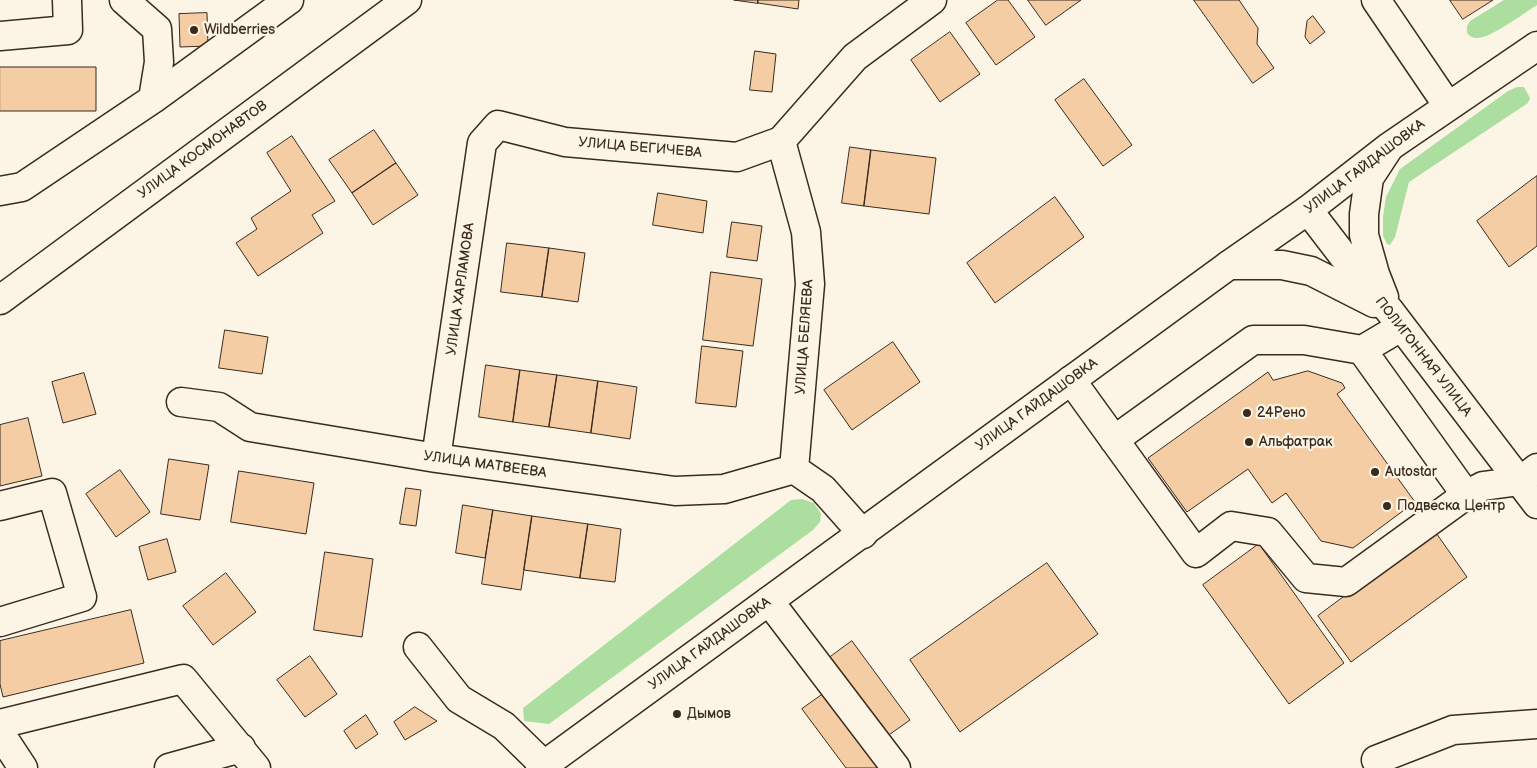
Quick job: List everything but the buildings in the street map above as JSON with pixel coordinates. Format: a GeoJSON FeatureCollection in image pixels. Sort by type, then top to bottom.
{"type":"FeatureCollection","features":[{"type":"Feature","properties":{"kind":"street"},"geometry":{"type":"LineString","coordinates":[[0,36],[68,30],[67,0]]}},
{"type":"Feature","properties":{"kind":"street"},"geometry":{"type":"LineString","coordinates":[[124,0],[157,29],[159,62],[153,99]]}},
{"type":"Feature","properties":{"kind":"street"},"geometry":{"type":"LineString","coordinates":[[0,191],[22,187],[153,99],[289,0]]}},
{"type":"Feature","properties":{"kind":"street","name":"УЛИЦА КОСМОНАВТОВ"},"geometry":{"type":"LineString","coordinates":[[0,300],[406,0]]}},
{"type":"Feature","properties":{"kind":"street"},"geometry":{"type":"LineString","coordinates":[[781,141],[856,57],[932,0]]}},
{"type":"Feature","properties":{"kind":"street"},"geometry":{"type":"LineString","coordinates":[[1376,0],[1448,106]]}},
{"type":"Feature","properties":{"kind":"street","name":"УЛИЦА ГАЙДАШОВКА"},"geometry":{"type":"LineString","coordinates":[[542,766],[863,534],[1229,265],[1308,210],[1389,147],[1537,46]]}},
{"type":"Feature","properties":{"kind":"street","name":"УЛИЦА БЕГИЧЕВА"},"geometry":{"type":"LineString","coordinates":[[498,125],[566,142],[737,157],[781,141]]}},
{"type":"Feature","properties":{"kind":"street","name":"УЛИЦА ХАРЛАМОВА"},"geometry":{"type":"LineString","coordinates":[[436,458],[482,143],[498,125]]}},
{"type":"Feature","properties":{"kind":"street","name":"УЛИЦА БЕЛЯЕВА"},"geometry":{"type":"LineString","coordinates":[[781,141],[806,232],[810,284],[794,469]]}},
{"type":"Feature","properties":{"kind":"street"},"geometry":{"type":"LineString","coordinates":[[1389,147],[1369,178],[1364,214],[1364,235],[1375,274],[1395,319]]}},
{"type":"Feature","properties":{"kind":"street","name":"ПОЛИГОННАЯ УЛИЦА"},"geometry":{"type":"LineString","coordinates":[[1308,210],[1364,283],[1529,475],[1537,504]]}},
{"type":"Feature","properties":{"kind":"street"},"geometry":{"type":"LineString","coordinates":[[1229,265],[1282,264],[1311,270],[1395,319]]}},
{"type":"Feature","properties":{"kind":"street"},"geometry":{"type":"LineString","coordinates":[[1362,350],[1395,319]]}},
{"type":"Feature","properties":{"kind":"street"},"geometry":{"type":"LineString","coordinates":[[1114,440],[1253,340],[1304,340],[1362,350],[1466,496]]}},
{"type":"Feature","properties":{"kind":"street"},"geometry":{"type":"LineString","coordinates":[[1071,380],[1196,553],[1231,526],[1268,532],[1306,578],[1346,582],[1466,496],[1483,486],[1529,475]]}},
{"type":"Feature","properties":{"kind":"street","name":"УЛИЦА МАТВЕЕВА"},"geometry":{"type":"LineString","coordinates":[[181,402],[219,407],[250,427],[436,458],[675,491],[724,489],[794,469]]}},
{"type":"Feature","properties":{"kind":"street"},"geometry":{"type":"LineString","coordinates":[[794,469],[823,489],[863,534]]}},
{"type":"Feature","properties":{"kind":"street"},"geometry":{"type":"LineString","coordinates":[[0,506],[52,493],[82,597],[0,622]]}},
{"type":"Feature","properties":{"kind":"street"},"geometry":{"type":"LineString","coordinates":[[769,601],[896,768]]}},
{"type":"Feature","properties":{"kind":"street"},"geometry":{"type":"LineString","coordinates":[[418,647],[459,699],[504,726],[542,766]]}},
{"type":"Feature","properties":{"kind":"street"},"geometry":{"type":"LineString","coordinates":[[0,724],[183,679],[248,758]]}},
{"type":"Feature","properties":{"kind":"street"},"geometry":{"type":"LineString","coordinates":[[1376,760],[1453,730],[1537,724]]}},
{"type":"Feature","properties":{"kind":"street"},"geometry":{"type":"LineString","coordinates":[[0,733],[23,768]]}},
{"type":"Feature","properties":{"kind":"street"},"geometry":{"type":"LineString","coordinates":[[169,768],[248,758]]}},
{"type":"Feature","properties":{"kind":"green space"},"geometry":{"type":"Polygon","coordinates":[[[1504,0],[1537,0],[1537,5],[1483,37],[1473,37],[1467,33],[1467,26],[1470,21],[1504,0]]]}},
{"type":"Feature","properties":{"kind":"green space"},"geometry":{"type":"Polygon","coordinates":[[[1517,87],[1524,87],[1530,98],[1528,103],[1409,182],[1395,237],[1390,245],[1387,244],[1383,236],[1386,197],[1400,169],[1508,91],[1517,87]]]}},
{"type":"Feature","properties":{"kind":"green space"},"geometry":{"type":"Polygon","coordinates":[[[802,499],[814,503],[821,514],[820,522],[813,530],[549,724],[524,721],[523,708],[791,500],[802,499]]]}},
{"type":"Feature","properties":{"kind":"place","name":"Wildberries"},"geometry":{"type":"Point","coordinates":[194,30]}},
{"type":"Feature","properties":{"kind":"place","name":"24Рено"},"geometry":{"type":"Point","coordinates":[1247,413]}},
{"type":"Feature","properties":{"kind":"place","name":"Альфатрак"},"geometry":{"type":"Point","coordinates":[1249,442]}},
{"type":"Feature","properties":{"kind":"place","name":"Autostar"},"geometry":{"type":"Point","coordinates":[1375,472]}},
{"type":"Feature","properties":{"kind":"place","name":"Подвеска Центр"},"geometry":{"type":"Point","coordinates":[1387,506]}},
{"type":"Feature","properties":{"kind":"place","name":"Дымов"},"geometry":{"type":"Point","coordinates":[677,714]}}]}
